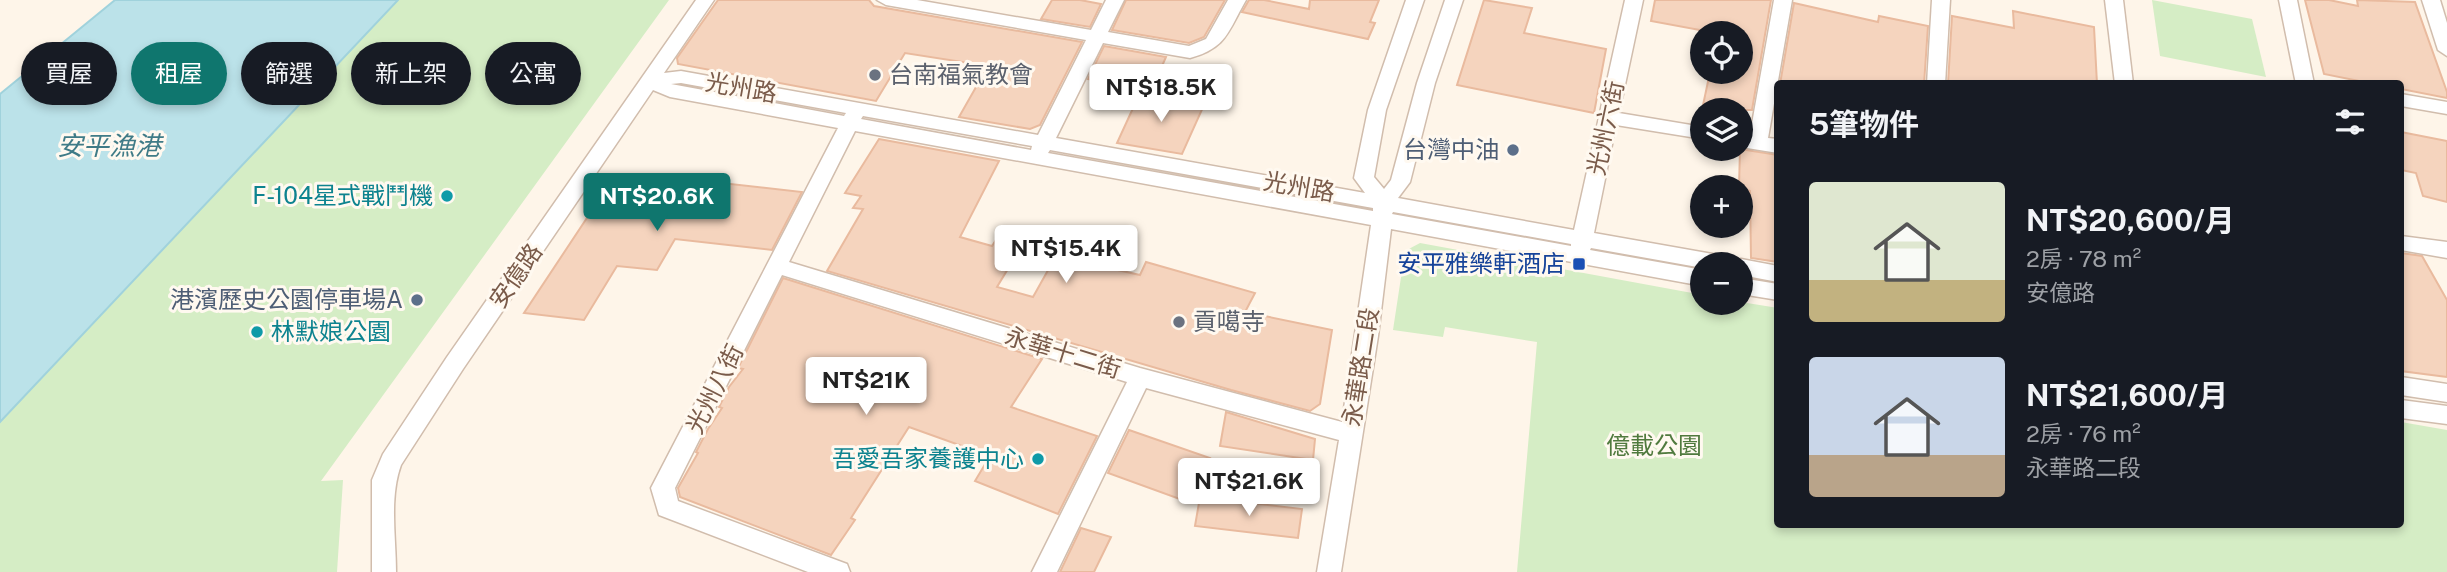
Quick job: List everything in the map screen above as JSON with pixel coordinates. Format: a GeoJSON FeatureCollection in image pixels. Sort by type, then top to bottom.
{"type":"FeatureCollection","features":[{"type":"Feature","properties":{"kind":"street","name":"安億路"},"geometry":{"type":"LineString","coordinates":[[384,572],[383,488],[391,461],[705,0]]}},
{"type":"Feature","properties":{"kind":"street"},"geometry":{"type":"LineString","coordinates":[[886,0],[1191,52],[1213,43],[1237,0]]}},
{"type":"Feature","properties":{"kind":"street"},"geometry":{"type":"LineString","coordinates":[[973,16],[983,0]]}},
{"type":"Feature","properties":{"kind":"street"},"geometry":{"type":"LineString","coordinates":[[1041,149],[1094,37],[1115,0]]}},
{"type":"Feature","properties":{"kind":"street"},"geometry":{"type":"LineString","coordinates":[[1384,212],[1364,178],[1377,110],[1415,0]]}},
{"type":"Feature","properties":{"kind":"street","name":"永華路二段"},"geometry":{"type":"LineString","coordinates":[[1329,572],[1384,212],[1400,182],[1426,83],[1454,0]]}},
{"type":"Feature","properties":{"kind":"street","name":"光州六街"},"geometry":{"type":"LineString","coordinates":[[1581,247],[1634,0]]}},
{"type":"Feature","properties":{"kind":"street"},"geometry":{"type":"LineString","coordinates":[[1753,128],[1783,0]]}},
{"type":"Feature","properties":{"kind":"street"},"geometry":{"type":"LineString","coordinates":[[1936,80],[1941,0]]}},
{"type":"Feature","properties":{"kind":"street"},"geometry":{"type":"LineString","coordinates":[[2115,0],[2124,80]]}},
{"type":"Feature","properties":{"kind":"street"},"geometry":{"type":"LineString","coordinates":[[2288,0],[2307,80]]}},
{"type":"Feature","properties":{"kind":"street"},"geometry":{"type":"LineString","coordinates":[[2431,0],[2447,50]]}},
{"type":"Feature","properties":{"kind":"street","name":"光州路"},"geometry":{"type":"LineString","coordinates":[[649,80],[670,91],[854,117],[1041,149],[1581,247],[1690,260]]}},
{"type":"Feature","properties":{"kind":"street"},"geometry":{"type":"LineString","coordinates":[[2404,101],[2447,108]]}},
{"type":"Feature","properties":{"kind":"street","name":"光州八街"},"geometry":{"type":"LineString","coordinates":[[838,572],[668,509],[663,488],[854,117]]}},
{"type":"Feature","properties":{"kind":"street"},"geometry":{"type":"LineString","coordinates":[[1608,117],[1690,131]]}},
{"type":"Feature","properties":{"kind":"street"},"geometry":{"type":"LineString","coordinates":[[1753,142],[1774,145]]}},
{"type":"Feature","properties":{"kind":"street"},"geometry":{"type":"LineString","coordinates":[[2404,243],[2447,250]]}},
{"type":"Feature","properties":{"kind":"street","name":"光州路"},"geometry":{"type":"LineString","coordinates":[[1581,247],[1690,275]]}},
{"type":"Feature","properties":{"kind":"street","name":"永華十二街"},"geometry":{"type":"LineString","coordinates":[[778,266],[1140,377],[1351,434]]}},
{"type":"Feature","properties":{"kind":"street"},"geometry":{"type":"LineString","coordinates":[[1753,269],[1774,273]]}},
{"type":"Feature","properties":{"kind":"street"},"geometry":{"type":"LineString","coordinates":[[1753,288],[1774,291]]}},
{"type":"Feature","properties":{"kind":"street"},"geometry":{"type":"LineString","coordinates":[[1044,572],[1140,377]]}},
{"type":"Feature","properties":{"kind":"street"},"geometry":{"type":"LineString","coordinates":[[2404,386],[2447,393]]}},
{"type":"Feature","properties":{"kind":"street"},"geometry":{"type":"LineString","coordinates":[[2404,409],[2447,415]]}},
{"type":"Feature","properties":{"kind":"green space","name":"林默娘公園"},"geometry":{"type":"Polygon","coordinates":[[[398,0],[669,0],[321,481],[343,480],[337,572],[0,572],[0,422],[299,105],[337,105],[337,65],[351,50],[351,105],[471,105],[471,42],[358,42],[398,0]]]}},
{"type":"Feature","properties":{"kind":"green space"},"geometry":{"type":"Polygon","coordinates":[[[2152,0],[2252,19],[2266,77],[2160,56],[2152,0]]]}},
{"type":"Feature","properties":{"kind":"green space","name":"億載公園"},"geometry":{"type":"Polygon","coordinates":[[[1420,243],[1690,293],[1690,315],[1753,315],[1753,304],[1774,307],[1774,528],[2404,528],[2404,423],[2447,430],[2447,572],[1517,572],[1537,342],[1445,327],[1443,337],[1393,330],[1405,251],[1420,243]]]}},
{"type":"Feature","properties":{"kind":"water","name":"安平漁港"},"geometry":{"type":"Polygon","coordinates":[[[115,0],[398,0],[358,42],[351,42],[351,50],[337,65],[337,42],[241,42],[241,105],[299,105],[0,422],[0,94],[21,77],[21,105],[117,105],[117,42],[64,42],[115,0]]]}},
{"type":"Feature","properties":{"kind":"building"},"geometry":{"type":"Polygon","coordinates":[[[718,0],[869,0],[874,6],[1082,42],[1040,125],[1030,129],[959,117],[988,66],[905,53],[876,101],[678,64],[677,58],[718,0]]]}},
{"type":"Feature","properties":{"kind":"building"},"geometry":{"type":"Polygon","coordinates":[[[1052,0],[1080,0],[1101,4],[1090,27],[1041,19],[1052,0]]]}},
{"type":"Feature","properties":{"kind":"building"},"geometry":{"type":"Polygon","coordinates":[[[1126,0],[1225,0],[1204,37],[1189,43],[1112,30],[1126,0]]]}},
{"type":"Feature","properties":{"kind":"building"},"geometry":{"type":"Polygon","coordinates":[[[1249,0],[1264,0],[1309,9],[1310,0],[1379,0],[1370,22],[1375,23],[1368,39],[1242,12],[1249,0]]]}},
{"type":"Feature","properties":{"kind":"building"},"geometry":{"type":"Polygon","coordinates":[[[1484,0],[1532,8],[1524,33],[1606,49],[1594,113],[1457,85],[1484,0]]]}},
{"type":"Feature","properties":{"kind":"building"},"geometry":{"type":"Polygon","coordinates":[[[1655,0],[1771,0],[1753,104],[1753,98],[1705,98],[1707,84],[1753,84],[1753,21],[1690,21],[1690,28],[1651,21],[1655,0]]]}},
{"type":"Feature","properties":{"kind":"building"},"geometry":{"type":"Polygon","coordinates":[[[2305,0],[2329,0],[2358,6],[2357,0],[2415,2],[2447,98],[2404,90],[2404,80],[2354,80],[2324,74],[2305,0]]]}},
{"type":"Feature","properties":{"kind":"building"},"geometry":{"type":"Polygon","coordinates":[[[1794,3],[1878,22],[1879,16],[1928,26],[1924,80],[1781,80],[1794,3]]]}},
{"type":"Feature","properties":{"kind":"building"},"geometry":{"type":"Polygon","coordinates":[[[2013,11],[2094,27],[2097,80],[1948,80],[1952,16],[2014,28],[2013,11]]]}},
{"type":"Feature","properties":{"kind":"building"},"geometry":{"type":"Polygon","coordinates":[[[1104,46],[1166,57],[1151,91],[1088,79],[1104,46]]]}},
{"type":"Feature","properties":{"kind":"building"},"geometry":{"type":"Polygon","coordinates":[[[1140,93],[1204,105],[1182,154],[1117,143],[1140,93]]]}},
{"type":"Feature","properties":{"kind":"building"},"geometry":{"type":"Polygon","coordinates":[[[2404,133],[2447,141],[2447,202],[2423,196],[2416,173],[2404,171],[2404,133]]]}},
{"type":"Feature","properties":{"kind":"building"},"geometry":{"type":"Polygon","coordinates":[[[879,139],[999,161],[960,237],[992,246],[998,237],[1023,244],[997,287],[1033,297],[1056,256],[1140,275],[1146,262],[1255,293],[1245,312],[1332,330],[1320,404],[1310,411],[1231,390],[827,271],[863,209],[853,208],[861,196],[845,193],[879,139]]]}},
{"type":"Feature","properties":{"kind":"building"},"geometry":{"type":"Polygon","coordinates":[[[1753,151],[1774,154],[1774,261],[1753,258],[1753,175],[1739,175],[1740,161],[1753,161],[1753,151]]]}},
{"type":"Feature","properties":{"kind":"building"},"geometry":{"type":"Polygon","coordinates":[[[616,174],[711,186],[713,182],[802,192],[772,250],[675,239],[657,270],[617,266],[584,320],[524,313],[616,174]]]}},
{"type":"Feature","properties":{"kind":"building"},"geometry":{"type":"Polygon","coordinates":[[[2404,253],[2422,256],[2447,300],[2447,377],[2404,371],[2404,253]]]}},
{"type":"Feature","properties":{"kind":"building"},"geometry":{"type":"Polygon","coordinates":[[[783,278],[1042,359],[1011,407],[1097,436],[1058,514],[975,481],[990,456],[909,427],[851,518],[855,520],[831,555],[680,497],[678,488],[708,429],[722,408],[719,407],[729,387],[743,369],[738,368],[783,278]]]}},
{"type":"Feature","properties":{"kind":"building"},"geometry":{"type":"Polygon","coordinates":[[[1226,412],[1315,439],[1313,460],[1220,446],[1226,412]]]}},
{"type":"Feature","properties":{"kind":"building"},"geometry":{"type":"Polygon","coordinates":[[[1129,430],[1210,458],[1188,502],[1108,473],[1129,430]]]}},
{"type":"Feature","properties":{"kind":"building"},"geometry":{"type":"Polygon","coordinates":[[[1200,497],[1302,509],[1298,538],[1195,526],[1200,497]]]}},
{"type":"Feature","properties":{"kind":"building"},"geometry":{"type":"Polygon","coordinates":[[[1081,528],[1111,537],[1094,572],[1060,572],[1081,528]]]}},
{"type":"Feature","properties":{"kind":"place","name":"台南福氣教會"},"geometry":{"type":"Point","coordinates":[875,75]}},
{"type":"Feature","properties":{"kind":"place","name":"台灣中油"},"geometry":{"type":"Point","coordinates":[1513,150]}},
{"type":"Feature","properties":{"kind":"place","name":"F-104星式戰鬥機"},"geometry":{"type":"Point","coordinates":[447,196]}},
{"type":"Feature","properties":{"kind":"place","name":"安平雅樂軒酒店"},"geometry":{"type":"Point","coordinates":[1579,264]}},
{"type":"Feature","properties":{"kind":"place","name":"港濱歷史公園停車場A"},"geometry":{"type":"Point","coordinates":[417,300]}},
{"type":"Feature","properties":{"kind":"place","name":"貢噶寺"},"geometry":{"type":"Point","coordinates":[1179,322]}},
{"type":"Feature","properties":{"kind":"place","name":"林默娘公園"},"geometry":{"type":"Point","coordinates":[257,332]}},
{"type":"Feature","properties":{"kind":"place","name":"吾愛吾家養護中心"},"geometry":{"type":"Point","coordinates":[1038,459]}}]}
